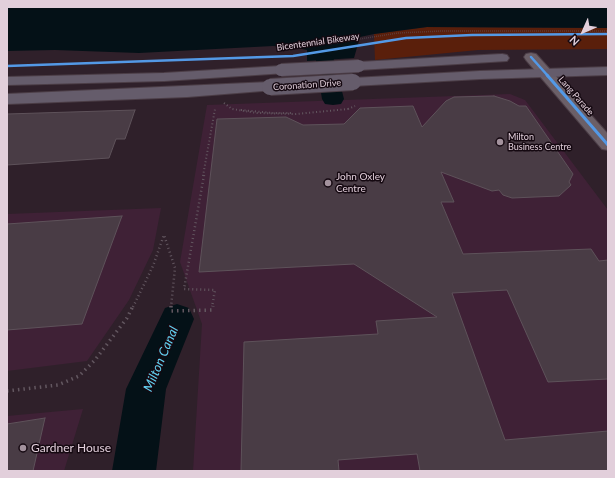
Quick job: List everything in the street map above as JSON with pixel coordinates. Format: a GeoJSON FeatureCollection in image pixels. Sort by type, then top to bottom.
{"type":"FeatureCollection","features":[{"type":"Feature","properties":{"kind":"highway","name":"Coronation Drive"},"geometry":{"type":"LineString","coordinates":[[7,82],[172,76],[531,58]]}},
{"type":"Feature","properties":{"kind":"highway","name":"Coronation Drive"},"geometry":{"type":"LineString","coordinates":[[7,99],[187,92],[353,82],[545,64],[608,71]]}},
{"type":"Feature","properties":{"kind":"street","name":"Lang Parade"},"geometry":{"type":"LineString","coordinates":[[531,58],[545,64],[608,145]]}},
{"type":"Feature","properties":{"kind":"path"},"geometry":{"type":"LineString","coordinates":[[373,36],[441,31],[608,31]]}},
{"type":"Feature","properties":{"kind":"path"},"geometry":{"type":"LineString","coordinates":[[400,38],[472,35],[608,34]]}},
{"type":"Feature","properties":{"kind":"path"},"geometry":{"type":"LineString","coordinates":[[224,103],[228,107],[240,111],[272,113],[329,112],[348,109]]}},
{"type":"Feature","properties":{"kind":"path"},"geometry":{"type":"LineString","coordinates":[[241,110],[272,113],[291,113],[291,111]]}},
{"type":"Feature","properties":{"kind":"path"},"geometry":{"type":"LineString","coordinates":[[7,392],[58,385],[79,376],[95,360],[127,318],[153,266],[164,236],[175,268],[172,311],[212,310],[215,290],[184,289],[215,111]]}},
{"type":"Feature","properties":{"kind":"shaded area"},"geometry":{"type":"Polygon","coordinates":[[[7,7],[608,7],[608,28],[427,27],[360,37],[354,58],[307,61],[307,50],[273,46],[139,53],[55,50],[7,51],[7,7]]]}},
{"type":"Feature","properties":{"kind":"shaded area"},"geometry":{"type":"Polygon","coordinates":[[[427,27],[608,28],[608,49],[478,50],[375,60],[374,34],[427,27]]]}},
{"type":"Feature","properties":{"kind":"shaded area"},"geometry":{"type":"Polygon","coordinates":[[[510,94],[525,100],[608,210],[608,471],[193,471],[202,324],[180,262],[207,105],[510,94]]]}},
{"type":"Feature","properties":{"kind":"shaded area"},"geometry":{"type":"Polygon","coordinates":[[[161,208],[153,250],[129,300],[87,361],[7,371],[7,214],[161,208]]]}},
{"type":"Feature","properties":{"kind":"shaded area"},"geometry":{"type":"Polygon","coordinates":[[[83,409],[64,471],[7,471],[7,416],[83,409]]]}},
{"type":"Feature","properties":{"kind":"building"},"geometry":{"type":"Polygon","coordinates":[[[494,96],[510,101],[519,106],[526,106],[573,174],[569,182],[571,185],[559,196],[512,198],[503,195],[499,190],[492,191],[441,172],[454,202],[441,202],[463,254],[591,249],[599,261],[608,260],[608,379],[548,382],[507,290],[452,293],[505,440],[608,431],[608,471],[420,471],[417,454],[338,460],[339,471],[241,471],[244,342],[378,334],[376,321],[437,317],[354,264],[199,272],[217,119],[286,117],[303,125],[344,124],[360,108],[413,106],[422,127],[446,101],[454,97],[494,96]]]}},
{"type":"Feature","properties":{"kind":"building"},"geometry":{"type":"Polygon","coordinates":[[[135,110],[125,139],[116,139],[109,158],[7,165],[7,114],[135,110]]]}},
{"type":"Feature","properties":{"kind":"building"},"geometry":{"type":"Polygon","coordinates":[[[122,216],[82,324],[7,330],[7,224],[122,216]]]}},
{"type":"Feature","properties":{"kind":"building","name":"Gardner House"},"geometry":{"type":"Polygon","coordinates":[[[45,418],[33,471],[7,471],[7,424],[45,418]]]}},
{"type":"Feature","properties":{"kind":"waterway","name":"Milton Canal"},"geometry":{"type":"LineString","coordinates":[[325,60],[333,99]]}},
{"type":"Feature","properties":{"kind":"waterway","name":"Milton Canal"},"geometry":{"type":"LineString","coordinates":[[134,471],[146,389],[177,319]]}},
{"type":"Feature","properties":{"kind":"cycle path","name":"Bicentennial Bikeway"},"geometry":{"type":"LineString","coordinates":[[7,66],[293,56],[406,38],[472,35],[608,34]]}},
{"type":"Feature","properties":{"kind":"cycle path"},"geometry":{"type":"LineString","coordinates":[[531,57],[608,145]]}},
{"type":"Feature","properties":{"kind":"place","name":"Milton Business Centre"},"geometry":{"type":"Point","coordinates":[500,142]}},
{"type":"Feature","properties":{"kind":"place","name":"John Oxley Centre"},"geometry":{"type":"Point","coordinates":[328,183]}},
{"type":"Feature","properties":{"kind":"place","name":"Gardner House"},"geometry":{"type":"Point","coordinates":[23,448]}}]}
